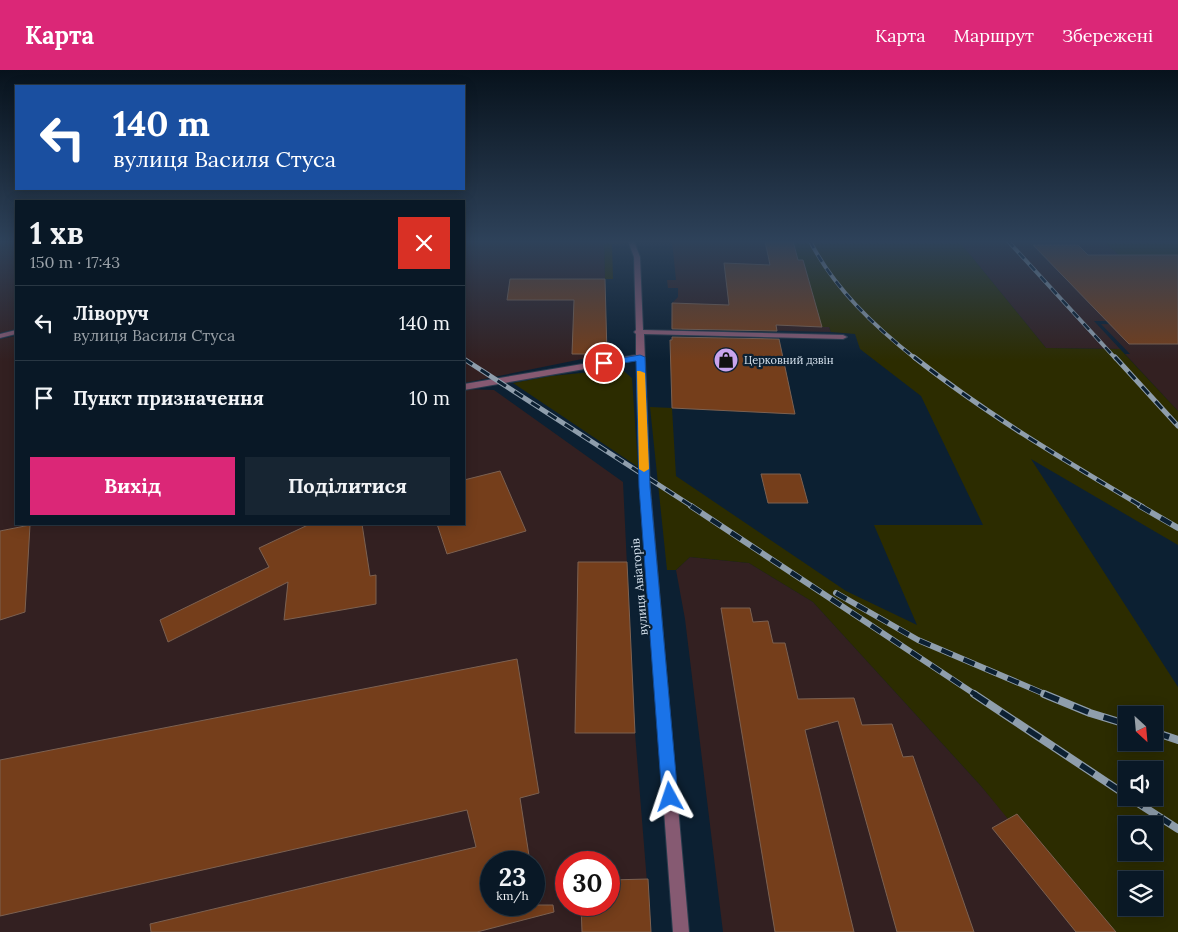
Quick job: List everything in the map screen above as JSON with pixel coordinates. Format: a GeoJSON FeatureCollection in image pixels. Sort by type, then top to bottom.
{"type":"FeatureCollection","features":[{"type":"Feature","properties":{"kind":"street","name":"вулиця Авіаторів"},"geometry":{"type":"LineString","coordinates":[[637,281],[645,487],[681,932]]}},
{"type":"Feature","properties":{"kind":"street"},"geometry":{"type":"LineString","coordinates":[[0,336],[15,332]]}},
{"type":"Feature","properties":{"kind":"street"},"geometry":{"type":"LineString","coordinates":[[638,332],[842,337]]}},
{"type":"Feature","properties":{"kind":"street"},"geometry":{"type":"LineString","coordinates":[[465,387],[640,357]]}},
{"type":"Feature","properties":{"kind":"shaded area"},"geometry":{"type":"Polygon","coordinates":[[[0,281],[15,281],[15,329],[0,333],[0,281]]]}},
{"type":"Feature","properties":{"kind":"shaded area"},"geometry":{"type":"Polygon","coordinates":[[[465,281],[605,281],[607,354],[465,383],[465,281]]]}},
{"type":"Feature","properties":{"kind":"shaded area"},"geometry":{"type":"Polygon","coordinates":[[[667,281],[809,281],[822,326],[829,327],[831,332],[671,328],[672,303],[678,297],[678,288],[668,288],[667,281]]]}},
{"type":"Feature","properties":{"kind":"shaded area"},"geometry":{"type":"Polygon","coordinates":[[[809,281],[992,281],[1046,348],[1120,349],[1178,411],[1178,545],[1031,459],[1178,687],[1178,932],[1116,932],[1017,814],[1008,819],[981,786],[813,602],[749,563],[690,557],[676,570],[667,570],[650,407],[672,408],[676,476],[846,591],[917,625],[874,525],[983,525],[921,396],[860,349],[855,334],[831,332],[829,327],[822,327],[809,281]]]}},
{"type":"Feature","properties":{"kind":"shaded area"},"geometry":{"type":"Polygon","coordinates":[[[992,281],[1178,281],[1178,321],[1094,321],[1120,349],[1046,348],[992,281]]]}},
{"type":"Feature","properties":{"kind":"shaded area"},"geometry":{"type":"Polygon","coordinates":[[[1149,281],[1178,281],[1178,299],[1161,292],[1149,281]]]}},
{"type":"Feature","properties":{"kind":"shaded area"},"geometry":{"type":"Polygon","coordinates":[[[1101,324],[1178,325],[1178,411],[1125,354],[1130,354],[1101,324]]]}},
{"type":"Feature","properties":{"kind":"shaded area"},"geometry":{"type":"Polygon","coordinates":[[[15,336],[15,525],[465,525],[465,389],[494,390],[623,482],[635,733],[651,932],[0,932],[0,339],[15,336]]]}},
{"type":"Feature","properties":{"kind":"shaded area"},"geometry":{"type":"Polygon","coordinates":[[[621,369],[632,378],[638,467],[513,383],[551,376],[621,369]]]}},
{"type":"Feature","properties":{"kind":"shaded area"},"geometry":{"type":"Polygon","coordinates":[[[690,557],[749,563],[813,602],[1008,818],[1017,814],[1116,932],[723,932],[685,619],[676,570],[690,557]]]}},
{"type":"Feature","properties":{"kind":"building"},"geometry":{"type":"Polygon","coordinates":[[[510,281],[605,281],[607,354],[572,354],[574,300],[507,300],[510,281]]]}},
{"type":"Feature","properties":{"kind":"building"},"geometry":{"type":"Polygon","coordinates":[[[726,281],[809,281],[822,327],[776,325],[777,331],[672,329],[672,303],[729,305],[726,281]]]}},
{"type":"Feature","properties":{"kind":"building"},"geometry":{"type":"Polygon","coordinates":[[[1068,281],[1178,281],[1178,344],[1129,344],[1068,281]]]}},
{"type":"Feature","properties":{"kind":"building"},"geometry":{"type":"Polygon","coordinates":[[[672,337],[779,339],[795,414],[672,408],[670,340],[672,340],[672,337]]]}},
{"type":"Feature","properties":{"kind":"building"},"geometry":{"type":"Polygon","coordinates":[[[500,471],[526,531],[447,554],[437,525],[465,525],[465,480],[500,471]]]}},
{"type":"Feature","properties":{"kind":"building"},"geometry":{"type":"Polygon","coordinates":[[[761,474],[800,474],[808,503],[768,503],[761,474]]]}},
{"type":"Feature","properties":{"kind":"building"},"geometry":{"type":"Polygon","coordinates":[[[30,525],[25,612],[0,620],[0,531],[30,525]]]}},
{"type":"Feature","properties":{"kind":"building"},"geometry":{"type":"Polygon","coordinates":[[[308,525],[362,525],[370,576],[376,575],[376,604],[284,620],[288,582],[168,642],[160,620],[269,567],[259,548],[308,525]]]}},
{"type":"Feature","properties":{"kind":"building"},"geometry":{"type":"Polygon","coordinates":[[[578,562],[627,562],[635,733],[575,733],[578,562]]]}},
{"type":"Feature","properties":{"kind":"building"},"geometry":{"type":"Polygon","coordinates":[[[721,608],[750,608],[753,622],[768,621],[773,643],[785,643],[798,699],[854,698],[862,725],[892,724],[903,757],[913,756],[974,932],[897,932],[838,721],[805,730],[854,932],[775,932],[721,608]]]}},
{"type":"Feature","properties":{"kind":"building"},"geometry":{"type":"Polygon","coordinates":[[[517,659],[539,793],[520,798],[528,851],[480,851],[480,916],[539,916],[477,932],[151,932],[150,924],[476,847],[467,810],[0,916],[0,760],[517,659]]]}},
{"type":"Feature","properties":{"kind":"building"},"geometry":{"type":"Polygon","coordinates":[[[1017,814],[1116,932],[1076,932],[992,828],[1017,814]]]}},
{"type":"Feature","properties":{"kind":"building"},"geometry":{"type":"Polygon","coordinates":[[[648,879],[651,932],[582,932],[581,916],[620,916],[620,880],[648,879]]]}},
{"type":"Feature","properties":{"kind":"building"},"geometry":{"type":"Polygon","coordinates":[[[545,905],[553,905],[554,912],[545,914],[545,905]]]}},
{"type":"Feature","properties":{"kind":"railway"},"geometry":{"type":"LineString","coordinates":[[836,281],[870,320],[916,359]]}},
{"type":"Feature","properties":{"kind":"railway"},"geometry":{"type":"LineString","coordinates":[[1045,281],[1116,359]]}},
{"type":"Feature","properties":{"kind":"railway"},"geometry":{"type":"LineString","coordinates":[[914,357],[997,417],[1143,507]]}},
{"type":"Feature","properties":{"kind":"railway"},"geometry":{"type":"LineString","coordinates":[[1115,357],[1178,426]]}},
{"type":"Feature","properties":{"kind":"railway"},"geometry":{"type":"LineString","coordinates":[[465,360],[693,507]]}},
{"type":"Feature","properties":{"kind":"railway"},"geometry":{"type":"LineString","coordinates":[[691,506],[976,695]]}},
{"type":"Feature","properties":{"kind":"railway"},"geometry":{"type":"LineString","coordinates":[[1140,506],[1178,528]]}},
{"type":"Feature","properties":{"kind":"railway"},"geometry":{"type":"LineString","coordinates":[[836,593],[918,640],[1047,695]]}},
{"type":"Feature","properties":{"kind":"railway"},"geometry":{"type":"LineString","coordinates":[[974,694],[1118,790]]}},
{"type":"Feature","properties":{"kind":"railway"},"geometry":{"type":"LineString","coordinates":[[1044,694],[1090,713],[1118,722]]}},
{"type":"Feature","properties":{"kind":"railway"},"geometry":{"type":"LineString","coordinates":[[1163,735],[1178,740]]}},
{"type":"Feature","properties":{"kind":"railway"},"geometry":{"type":"LineString","coordinates":[[1142,806],[1178,829]]}},
{"type":"Feature","properties":{"kind":"slow traffic"},"geometry":{"type":"LineString","coordinates":[[640,373],[644,469]]}},
{"type":"Feature","properties":{"kind":"place","name":"Церковний дзвін"},"geometry":{"type":"Point","coordinates":[726,360]}},
{"type":"Feature","properties":{"kind":"route"},"geometry":{"type":"LineString","coordinates":[[604,363],[640,357],[645,487],[670,797]]}}]}
